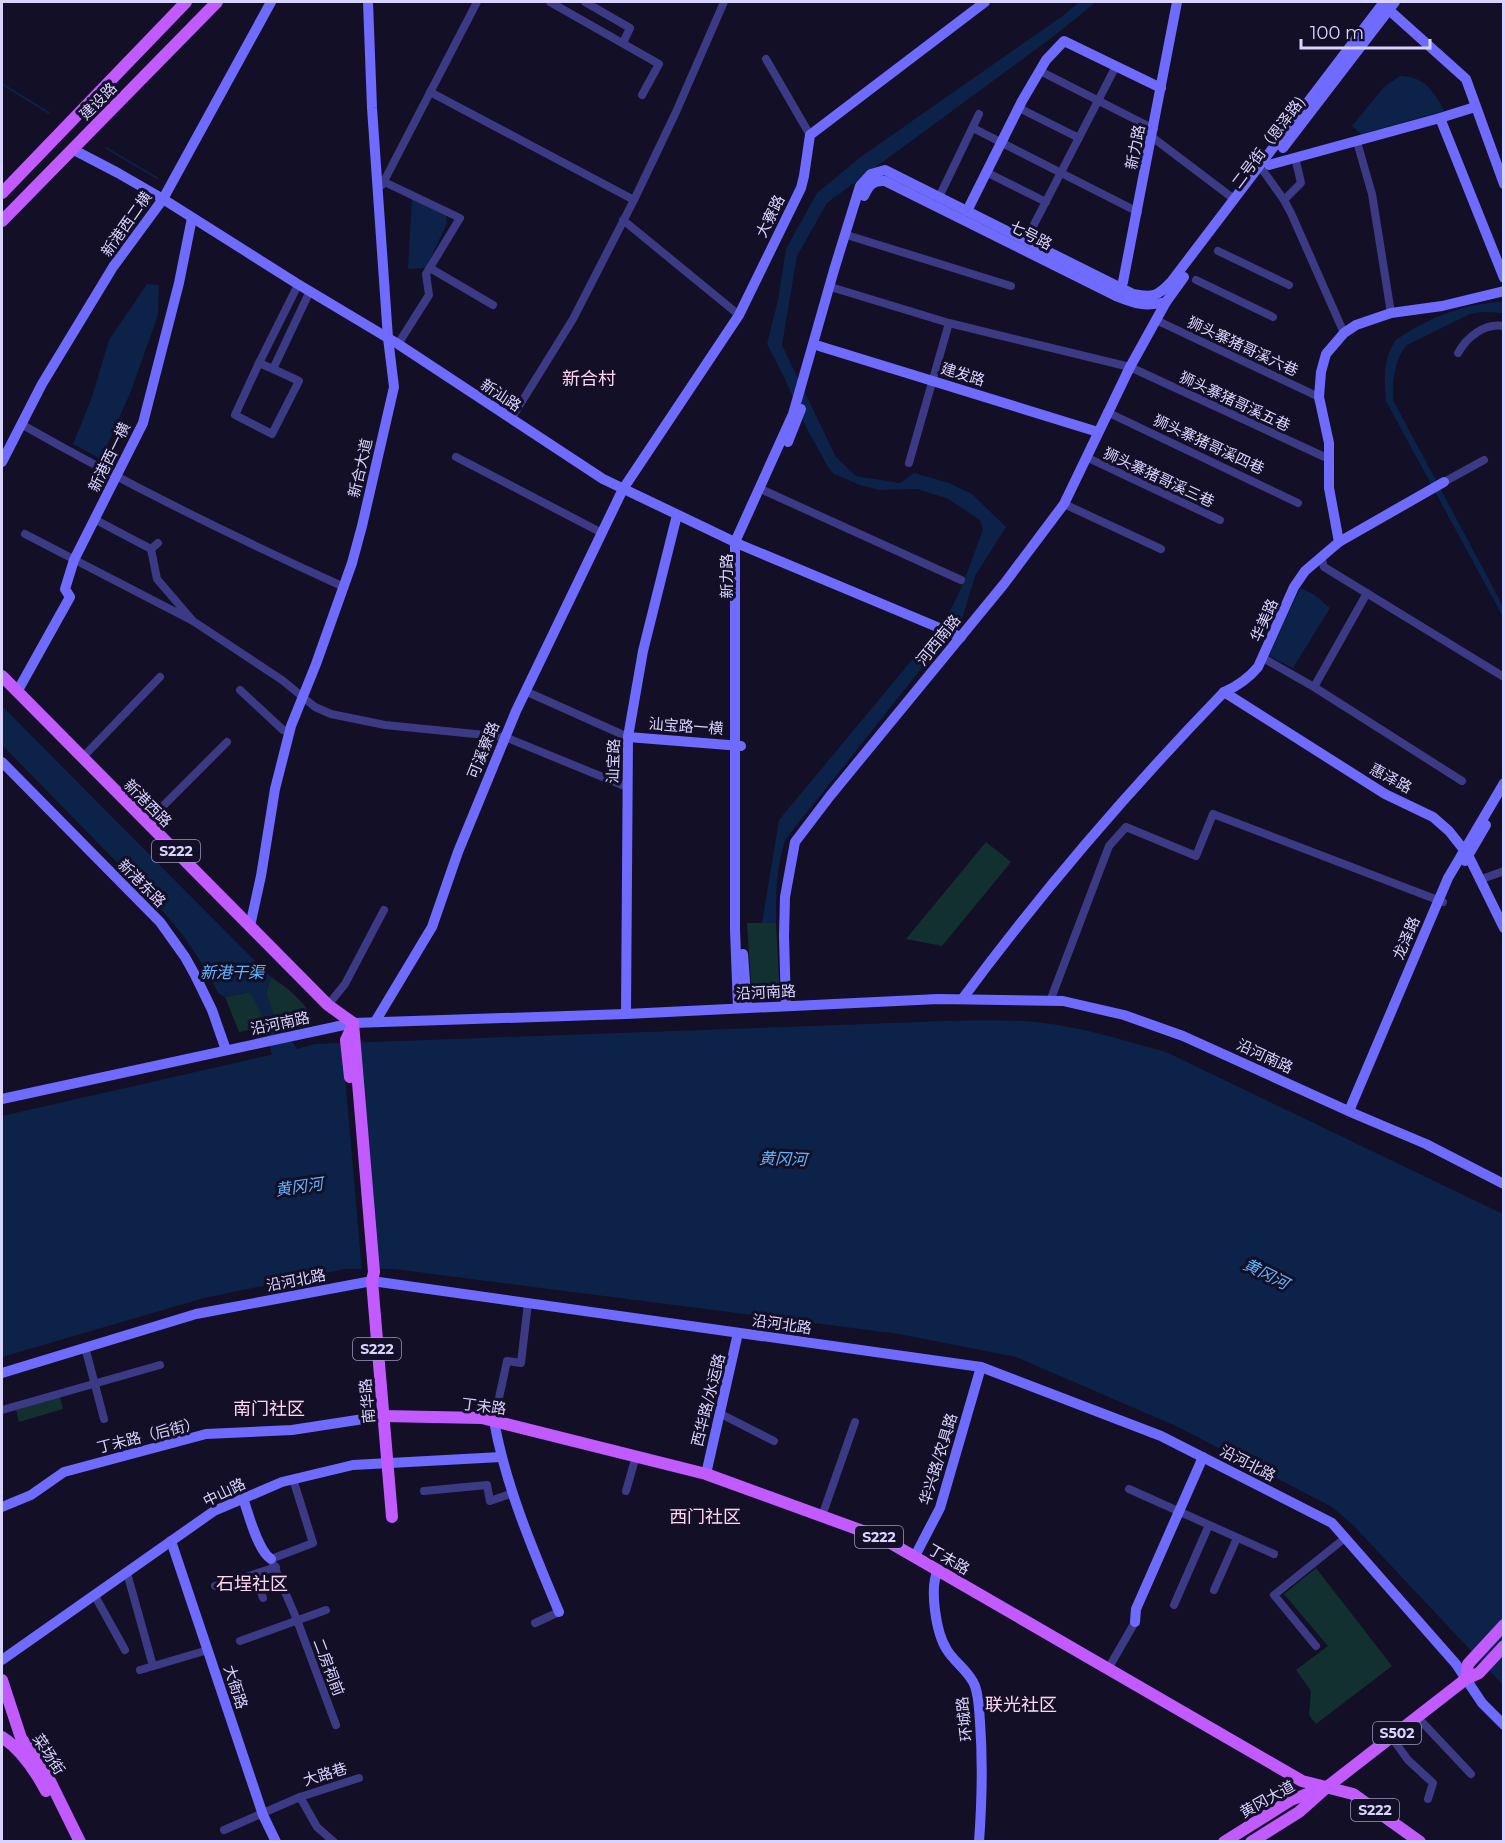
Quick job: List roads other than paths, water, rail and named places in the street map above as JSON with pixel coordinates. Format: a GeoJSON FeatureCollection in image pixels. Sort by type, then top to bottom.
{"type":"FeatureCollection","features":[{"type":"Feature","properties":{"kind":"main road","name":"建设路"},"geometry":{"type":"LineString","coordinates":[[2,193],[186,2]]}},
{"type":"Feature","properties":{"kind":"main road","name":"建设路"},"geometry":{"type":"LineString","coordinates":[[2,221],[217,2]]}},
{"type":"Feature","properties":{"kind":"main road"},"geometry":{"type":"LineString","coordinates":[[58,135],[72,149]]}},
{"type":"Feature","properties":{"kind":"main road","name":"新港西路"},"geometry":{"type":"LineString","coordinates":[[2,676],[328,1005],[353,1023]]}},
{"type":"Feature","properties":{"kind":"main road","name":"S222"},"geometry":{"type":"LineString","coordinates":[[353,1023],[346,1040],[367,1274],[372,1281]]}},
{"type":"Feature","properties":{"kind":"main road","name":"南华路"},"geometry":{"type":"LineString","coordinates":[[372,1281],[392,1517]]}},
{"type":"Feature","properties":{"kind":"main road","name":"丁未路"},"geometry":{"type":"LineString","coordinates":[[383,1416],[494,1420],[706,1474],[882,1538],[1302,1781],[1327,1787]]}},
{"type":"Feature","properties":{"kind":"main road"},"geometry":{"type":"LineString","coordinates":[[1466,1679],[1468,1664],[1503,1625]]}},
{"type":"Feature","properties":{"kind":"main road","name":"黄冈大道"},"geometry":{"type":"LineString","coordinates":[[1251,1842],[1299,1812],[1327,1787],[1466,1679],[1479,1673],[1503,1646]]}},
{"type":"Feature","properties":{"kind":"main road","name":"菜场街"},"geometry":{"type":"LineString","coordinates":[[2,1680],[21,1738],[45,1771],[80,1842]]}},
{"type":"Feature","properties":{"kind":"main road","name":"菜场街"},"geometry":{"type":"LineString","coordinates":[[2,1737],[13,1744],[35,1770],[71,1842]]}},
{"type":"Feature","properties":{"kind":"main road","name":"S222"},"geometry":{"type":"LineString","coordinates":[[1327,1787],[1353,1794],[1420,1842]]}},
{"type":"Feature","properties":{"kind":"main road","name":"黄冈大道"},"geometry":{"type":"LineString","coordinates":[[1224,1842],[1291,1800],[1327,1787]]}},
{"type":"Feature","properties":{"kind":"street","name":"新港西二横"},"geometry":{"type":"LineString","coordinates":[[2,462],[42,384],[113,267],[163,199],[271,2]]}},
{"type":"Feature","properties":{"kind":"street","name":"新合大道"},"geometry":{"type":"LineString","coordinates":[[250,926],[261,876],[275,789],[289,731],[344,587],[363,526],[394,387],[388,338],[378,192],[381,180],[368,2]]}},
{"type":"Feature","properties":{"kind":"street"},"geometry":{"type":"LineString","coordinates":[[398,344],[429,296],[426,274],[460,218],[381,180],[477,2]]}},
{"type":"Feature","properties":{"kind":"street"},"geometry":{"type":"LineString","coordinates":[[550,2],[659,64],[642,95]]}},
{"type":"Feature","properties":{"kind":"street"},"geometry":{"type":"LineString","coordinates":[[585,2],[630,28],[623,43]]}},
{"type":"Feature","properties":{"kind":"street"},"geometry":{"type":"LineString","coordinates":[[511,419],[573,319],[634,200],[676,112],[724,2]]}},
{"type":"Feature","properties":{"kind":"street"},"geometry":{"type":"LineString","coordinates":[[766,59],[810,135],[985,2]]}},
{"type":"Feature","properties":{"kind":"street","name":"新力路"},"geometry":{"type":"LineString","coordinates":[[1119,292],[1138,212],[1177,2]]}},
{"type":"Feature","properties":{"kind":"street"},"geometry":{"type":"LineString","coordinates":[[1389,4],[1466,79],[1503,184]]}},
{"type":"Feature","properties":{"kind":"street","name":"二号街（恩泽路)"},"geometry":{"type":"LineString","coordinates":[[1163,298],[1389,4]]}},
{"type":"Feature","properties":{"kind":"street"},"geometry":{"type":"LineString","coordinates":[[967,211],[1046,60],[1064,41],[1161,88]]}},
{"type":"Feature","properties":{"kind":"street"},"geometry":{"type":"LineString","coordinates":[[1026,240],[1116,66]]}},
{"type":"Feature","properties":{"kind":"street"},"geometry":{"type":"LineString","coordinates":[[1040,71],[1153,133],[1234,199]]}},
{"type":"Feature","properties":{"kind":"street"},"geometry":{"type":"LineString","coordinates":[[430,92],[634,200]]}},
{"type":"Feature","properties":{"kind":"street"},"geometry":{"type":"LineString","coordinates":[[1344,333],[1284,200],[1270,161],[1357,142],[1475,107]]}},
{"type":"Feature","properties":{"kind":"street"},"geometry":{"type":"LineString","coordinates":[[1019,108],[1079,138]]}},
{"type":"Feature","properties":{"kind":"street"},"geometry":{"type":"LineString","coordinates":[[939,197],[979,114]]}},
{"type":"Feature","properties":{"kind":"street"},"geometry":{"type":"LineString","coordinates":[[1440,118],[1503,278]]}},
{"type":"Feature","properties":{"kind":"street"},"geometry":{"type":"LineString","coordinates":[[973,128],[1138,212]]}},
{"type":"Feature","properties":{"kind":"street","name":"大寮路"},"geometry":{"type":"LineString","coordinates":[[623,489],[739,315],[801,188],[810,135]]}},
{"type":"Feature","properties":{"kind":"street"},"geometry":{"type":"LineString","coordinates":[[1357,142],[1372,194],[1391,314]]}},
{"type":"Feature","properties":{"kind":"street","name":"新汕路"},"geometry":{"type":"LineString","coordinates":[[72,149],[118,172],[298,285],[398,344],[603,479],[738,544],[960,637]]}},
{"type":"Feature","properties":{"kind":"street"},"geometry":{"type":"LineString","coordinates":[[1284,200],[1301,183],[1295,157]]}},
{"type":"Feature","properties":{"kind":"street","name":"二号街（恩泽路)"},"geometry":{"type":"LineString","coordinates":[[1163,298],[1171,282],[1234,199],[1270,161]]}},
{"type":"Feature","properties":{"kind":"street"},"geometry":{"type":"LineString","coordinates":[[986,172],[1046,202]]}},
{"type":"Feature","properties":{"kind":"street","name":"新力路"},"geometry":{"type":"LineString","coordinates":[[742,1008],[738,544],[765,491],[795,418],[819,346],[859,200],[872,183],[885,176]]}},
{"type":"Feature","properties":{"kind":"street","name":"七号路"},"geometry":{"type":"LineString","coordinates":[[885,176],[939,197],[1026,240],[1138,304],[1149,306],[1163,298]]}},
{"type":"Feature","properties":{"kind":"street","name":"七号路"},"geometry":{"type":"LineString","coordinates":[[885,176],[1119,292]]}},
{"type":"Feature","properties":{"kind":"street"},"geometry":{"type":"LineString","coordinates":[[806,382],[834,270],[859,200]]}},
{"type":"Feature","properties":{"kind":"street","name":"新港西一横"},"geometry":{"type":"LineString","coordinates":[[17,692],[70,597],[65,589],[74,560],[142,423],[179,283],[192,218]]}},
{"type":"Feature","properties":{"kind":"street"},"geometry":{"type":"LineString","coordinates":[[623,220],[739,315]]}},
{"type":"Feature","properties":{"kind":"street"},"geometry":{"type":"LineString","coordinates":[[850,236],[1011,286]]}},
{"type":"Feature","properties":{"kind":"street"},"geometry":{"type":"LineString","coordinates":[[1218,251],[1289,285]]}},
{"type":"Feature","properties":{"kind":"street"},"geometry":{"type":"LineString","coordinates":[[430,268],[493,305]]}},
{"type":"Feature","properties":{"kind":"street"},"geometry":{"type":"LineString","coordinates":[[1196,280],[1274,317]]}},
{"type":"Feature","properties":{"kind":"street"},"geometry":{"type":"LineString","coordinates":[[259,363],[298,381],[272,434],[235,415],[259,363],[298,285]]}},
{"type":"Feature","properties":{"kind":"street","name":"狮头寨猪哥溪五巷"},"geometry":{"type":"LineString","coordinates":[[834,288],[949,323],[1130,367],[1329,459]]}},
{"type":"Feature","properties":{"kind":"street"},"geometry":{"type":"LineString","coordinates":[[273,369],[310,291]]}},
{"type":"Feature","properties":{"kind":"street"},"geometry":{"type":"LineString","coordinates":[[1340,542],[1329,488],[1329,443],[1319,397],[1321,372],[1326,354],[1344,333],[1356,325],[1391,314],[1442,306],[1503,291]]}},
{"type":"Feature","properties":{"kind":"street","name":"河西南路"},"geometry":{"type":"LineString","coordinates":[[786,1006],[785,897],[795,842],[1017,567],[1064,504],[1107,412],[1156,320],[1163,298]]}},
{"type":"Feature","properties":{"kind":"street","name":"狮头寨猪哥溪六巷"},"geometry":{"type":"LineString","coordinates":[[1156,320],[1319,397]]}},
{"type":"Feature","properties":{"kind":"street"},"geometry":{"type":"LineString","coordinates":[[909,464],[949,323]]}},
{"type":"Feature","properties":{"kind":"street"},"geometry":{"type":"LineString","coordinates":[[1458,353],[1464,341],[1479,331],[1496,325],[1503,326]]}},
{"type":"Feature","properties":{"kind":"street","name":"建发路"},"geometry":{"type":"LineString","coordinates":[[819,346],[1098,432]]}},
{"type":"Feature","properties":{"kind":"street","name":"狮头寨猪哥溪四巷"},"geometry":{"type":"LineString","coordinates":[[1107,412],[1298,503]]}},
{"type":"Feature","properties":{"kind":"street"},"geometry":{"type":"LineString","coordinates":[[738,544],[795,418]]}},
{"type":"Feature","properties":{"kind":"street"},"geometry":{"type":"LineString","coordinates":[[21,424],[116,478],[344,587]]}},
{"type":"Feature","properties":{"kind":"street","name":"狮头寨猪哥溪三巷"},"geometry":{"type":"LineString","coordinates":[[1086,457],[1220,520]]}},
{"type":"Feature","properties":{"kind":"street"},"geometry":{"type":"LineString","coordinates":[[456,458],[602,532]]}},
{"type":"Feature","properties":{"kind":"street"},"geometry":{"type":"LineString","coordinates":[[1444,482],[1484,460]]}},
{"type":"Feature","properties":{"kind":"street","name":"华美路"},"geometry":{"type":"LineString","coordinates":[[963,998],[1044,894],[1137,784],[1224,692],[1236,687],[1249,677],[1263,658],[1294,587],[1305,571],[1340,542],[1444,482]]}},
{"type":"Feature","properties":{"kind":"street","name":"可溪寮路"},"geometry":{"type":"LineString","coordinates":[[375,1022],[432,927],[458,852],[525,691],[623,489]]}},
{"type":"Feature","properties":{"kind":"street"},"geometry":{"type":"LineString","coordinates":[[765,491],[961,580]]}},
{"type":"Feature","properties":{"kind":"street"},"geometry":{"type":"LineString","coordinates":[[1064,504],[1161,549]]}},
{"type":"Feature","properties":{"kind":"street","name":"汕宝路"},"geometry":{"type":"LineString","coordinates":[[626,1014],[628,737],[643,651],[677,515]]}},
{"type":"Feature","properties":{"kind":"street"},"geometry":{"type":"LineString","coordinates":[[94,519],[154,546],[157,579],[193,621]]}},
{"type":"Feature","properties":{"kind":"street"},"geometry":{"type":"LineString","coordinates":[[25,534],[193,621],[282,680],[315,707],[361,721],[505,737],[627,787]]}},
{"type":"Feature","properties":{"kind":"street"},"geometry":{"type":"LineString","coordinates":[[1321,557],[1324,567],[1503,677]]}},
{"type":"Feature","properties":{"kind":"street"},"geometry":{"type":"LineString","coordinates":[[1314,687],[1367,593]]}},
{"type":"Feature","properties":{"kind":"street"},"geometry":{"type":"LineString","coordinates":[[1263,658],[1314,687],[1462,781]]}},
{"type":"Feature","properties":{"kind":"street"},"geometry":{"type":"LineString","coordinates":[[82,758],[160,677]]}},
{"type":"Feature","properties":{"kind":"street"},"geometry":{"type":"LineString","coordinates":[[240,690],[283,730],[289,731]]}},
{"type":"Feature","properties":{"kind":"street"},"geometry":{"type":"LineString","coordinates":[[525,691],[628,737]]}},
{"type":"Feature","properties":{"kind":"street","name":"惠泽路"},"geometry":{"type":"LineString","coordinates":[[1224,692],[1385,794],[1433,817],[1449,831],[1466,852],[1503,928]]}},
{"type":"Feature","properties":{"kind":"street","name":"汕宝路一横"},"geometry":{"type":"LineString","coordinates":[[628,737],[738,746]]}},
{"type":"Feature","properties":{"kind":"street"},"geometry":{"type":"LineString","coordinates":[[147,822],[227,741]]}},
{"type":"Feature","properties":{"kind":"street","name":"新港东路"},"geometry":{"type":"LineString","coordinates":[[2,762],[160,922],[185,957],[200,984],[226,1050]]}},
{"type":"Feature","properties":{"kind":"street","name":"龙泽路"},"geometry":{"type":"LineString","coordinates":[[1352,1113],[1441,901],[1503,783]]}},
{"type":"Feature","properties":{"kind":"street","name":"龙泽路"},"geometry":{"type":"LineString","coordinates":[[1466,852],[1503,795]]}},
{"type":"Feature","properties":{"kind":"street"},"geometry":{"type":"LineString","coordinates":[[1050,1001],[1109,846],[1126,827],[1196,856],[1213,814],[1441,901]]}},
{"type":"Feature","properties":{"kind":"street"},"geometry":{"type":"LineString","coordinates":[[1479,880],[1503,871]]}},
{"type":"Feature","properties":{"kind":"street"},"geometry":{"type":"LineString","coordinates":[[328,1005],[345,984],[384,910]]}},
{"type":"Feature","properties":{"kind":"street","name":"沿河南路"},"geometry":{"type":"LineString","coordinates":[[2,1098],[353,1023],[626,1014],[963,998],[1063,1001],[1124,1015],[1184,1036],[1425,1144],[1503,1184]]}},
{"type":"Feature","properties":{"kind":"street","name":"沿河北路"},"geometry":{"type":"LineString","coordinates":[[2,1373],[196,1314],[372,1281],[981,1367],[1161,1436],[1332,1523],[1449,1656],[1482,1703],[1503,1725]]}},
{"type":"Feature","properties":{"kind":"street"},"geometry":{"type":"LineString","coordinates":[[528,1303],[521,1363],[507,1361],[494,1420],[501,1457],[513,1493],[531,1546],[559,1612],[535,1623]]}},
{"type":"Feature","properties":{"kind":"street","name":"西华路/水运路"},"geometry":{"type":"LineString","coordinates":[[706,1474],[738,1333]]}},
{"type":"Feature","properties":{"kind":"street"},"geometry":{"type":"LineString","coordinates":[[85,1347],[104,1419]]}},
{"type":"Feature","properties":{"kind":"street"},"geometry":{"type":"LineString","coordinates":[[2,1410],[160,1365]]}},
{"type":"Feature","properties":{"kind":"street","name":"华兴路/农具路"},"geometry":{"type":"LineString","coordinates":[[915,1556],[940,1508],[981,1367]]}},
{"type":"Feature","properties":{"kind":"street"},"geometry":{"type":"LineString","coordinates":[[719,1413],[774,1441]]}},
{"type":"Feature","properties":{"kind":"street","name":"丁未路（后街）"},"geometry":{"type":"LineString","coordinates":[[2,1507],[32,1495],[64,1472],[206,1434],[292,1430],[383,1416]]}},
{"type":"Feature","properties":{"kind":"street"},"geometry":{"type":"LineString","coordinates":[[822,1516],[855,1422]]}},
{"type":"Feature","properties":{"kind":"street"},"geometry":{"type":"LineString","coordinates":[[626,1491],[636,1456]]}},
{"type":"Feature","properties":{"kind":"street","name":"中山路"},"geometry":{"type":"LineString","coordinates":[[2,1660],[214,1511],[243,1498],[293,1479],[353,1465],[501,1457]]}},
{"type":"Feature","properties":{"kind":"street"},"geometry":{"type":"LineString","coordinates":[[1108,1669],[1135,1622],[1136,1609],[1203,1457]]}},
{"type":"Feature","properties":{"kind":"street"},"geometry":{"type":"LineString","coordinates":[[215,1586],[255,1574],[313,1543],[293,1479]]}},
{"type":"Feature","properties":{"kind":"street"},"geometry":{"type":"LineString","coordinates":[[424,1491],[487,1485],[490,1501],[513,1493]]}},
{"type":"Feature","properties":{"kind":"street"},"geometry":{"type":"LineString","coordinates":[[1129,1489],[1274,1554]]}},
{"type":"Feature","properties":{"kind":"street"},"geometry":{"type":"LineString","coordinates":[[243,1498],[265,1556],[273,1563]]}},
{"type":"Feature","properties":{"kind":"street"},"geometry":{"type":"LineString","coordinates":[[1174,1605],[1209,1525]]}},
{"type":"Feature","properties":{"kind":"street"},"geometry":{"type":"LineString","coordinates":[[1214,1590],[1238,1538]]}},
{"type":"Feature","properties":{"kind":"street"},"geometry":{"type":"LineString","coordinates":[[1316,1646],[1274,1595],[1345,1538]]}},
{"type":"Feature","properties":{"kind":"street","name":"大衙路"},"geometry":{"type":"LineString","coordinates":[[171,1541],[263,1815],[276,1842]]}},
{"type":"Feature","properties":{"kind":"street","name":"二房祠前"},"geometry":{"type":"LineString","coordinates":[[273,1563],[336,1725]]}},
{"type":"Feature","properties":{"kind":"street","name":"环城路"},"geometry":{"type":"LineString","coordinates":[[938,1570],[933,1592],[940,1630],[946,1649],[975,1684],[978,1699],[983,1756],[979,1842]]}},
{"type":"Feature","properties":{"kind":"street"},"geometry":{"type":"LineString","coordinates":[[127,1572],[153,1666]]}},
{"type":"Feature","properties":{"kind":"street"},"geometry":{"type":"LineString","coordinates":[[255,1574],[263,1598]]}},
{"type":"Feature","properties":{"kind":"street"},"geometry":{"type":"LineString","coordinates":[[95,1596],[125,1650]]}},
{"type":"Feature","properties":{"kind":"street"},"geometry":{"type":"LineString","coordinates":[[240,1641],[326,1610]]}},
{"type":"Feature","properties":{"kind":"street"},"geometry":{"type":"LineString","coordinates":[[140,1670],[208,1650]]}},
{"type":"Feature","properties":{"kind":"street"},"geometry":{"type":"LineString","coordinates":[[1422,1722],[1471,1774]]}},
{"type":"Feature","properties":{"kind":"street"},"geometry":{"type":"LineString","coordinates":[[1395,1742],[1408,1760],[1433,1783],[1428,1799]]}},
{"type":"Feature","properties":{"kind":"street","name":"大路巷"},"geometry":{"type":"LineString","coordinates":[[224,1830],[300,1797],[359,1778]]}},
{"type":"Feature","properties":{"kind":"street"},"geometry":{"type":"LineString","coordinates":[[300,1797],[317,1827],[334,1842]]}},
{"type":"Feature","properties":{"kind":"water"},"geometry":{"type":"Polygon","coordinates":[[[1079,2],[1096,2],[1054,36],[827,203],[797,256],[782,345],[836,457],[856,476],[900,483],[914,473],[949,483],[972,494],[1006,527],[975,576],[963,616],[785,840],[778,871],[776,923],[762,923],[779,820],[942,624],[965,578],[983,530],[980,520],[948,499],[918,489],[879,490],[860,485],[834,474],[828,467],[808,431],[767,344],[778,300],[786,249],[817,193],[862,156],[1064,15],[1079,2]]]}},
{"type":"Feature","properties":{"kind":"water"},"geometry":{"type":"Polygon","coordinates":[[[1400,76],[1422,82],[1436,97],[1444,111],[1361,134],[1352,126],[1384,87],[1400,76]]]}},
{"type":"Feature","properties":{"kind":"water"},"geometry":{"type":"Polygon","coordinates":[[[412,198],[446,215],[447,223],[426,268],[408,269],[412,198]]]}},
{"type":"Feature","properties":{"kind":"water"},"geometry":{"type":"Polygon","coordinates":[[[147,284],[159,285],[158,315],[131,391],[101,459],[73,444],[91,400],[109,340],[147,284]]]}},
{"type":"Feature","properties":{"kind":"water"},"geometry":{"type":"Polygon","coordinates":[[[1503,302],[1503,313],[1470,314],[1407,345],[1397,363],[1393,400],[1503,606],[1503,617],[1386,401],[1385,377],[1392,347],[1396,340],[1408,332],[1447,313],[1475,305],[1503,302]]]}},
{"type":"Feature","properties":{"kind":"water"},"geometry":{"type":"Polygon","coordinates":[[[1300,588],[1313,594],[1330,608],[1293,668],[1269,656],[1300,588]]]}},
{"type":"Feature","properties":{"kind":"water","name":"黄冈河"},"geometry":{"type":"Polygon","coordinates":[[[2,706],[271,977],[266,994],[273,1012],[297,1049],[315,1044],[946,1021],[1002,1020],[1044,1023],[1072,1027],[1166,1052],[1503,1214],[1503,1685],[1353,1525],[1332,1507],[1176,1426],[1016,1357],[899,1334],[394,1269],[345,1269],[204,1298],[2,1357],[2,1116],[284,1052],[250,992],[225,997],[218,993],[182,934],[151,897],[2,745],[2,706]]]}},
{"type":"Feature","properties":{"kind":"waterway"},"geometry":{"type":"LineString","coordinates":[[2,84],[49,113]]}},
{"type":"Feature","properties":{"kind":"waterway"},"geometry":{"type":"LineString","coordinates":[[106,148],[157,178]]}},
{"type":"Feature","properties":{"kind":"waterway","name":"新港干渠"},"geometry":{"type":"LineString","coordinates":[[273,1027],[284,1074]]}},
{"type":"Feature","properties":{"kind":"district","name":"新合村"},"geometry":{"type":"Point","coordinates":[589,379]}},
{"type":"Feature","properties":{"kind":"district","name":"南门社区"},"geometry":{"type":"Point","coordinates":[269,1409]}},
{"type":"Feature","properties":{"kind":"district","name":"西门社区"},"geometry":{"type":"Point","coordinates":[705,1517]}},
{"type":"Feature","properties":{"kind":"district","name":"石埕社区"},"geometry":{"type":"Point","coordinates":[252,1584]}},
{"type":"Feature","properties":{"kind":"district","name":"联光社区"},"geometry":{"type":"Point","coordinates":[1021,1705]}}]}
